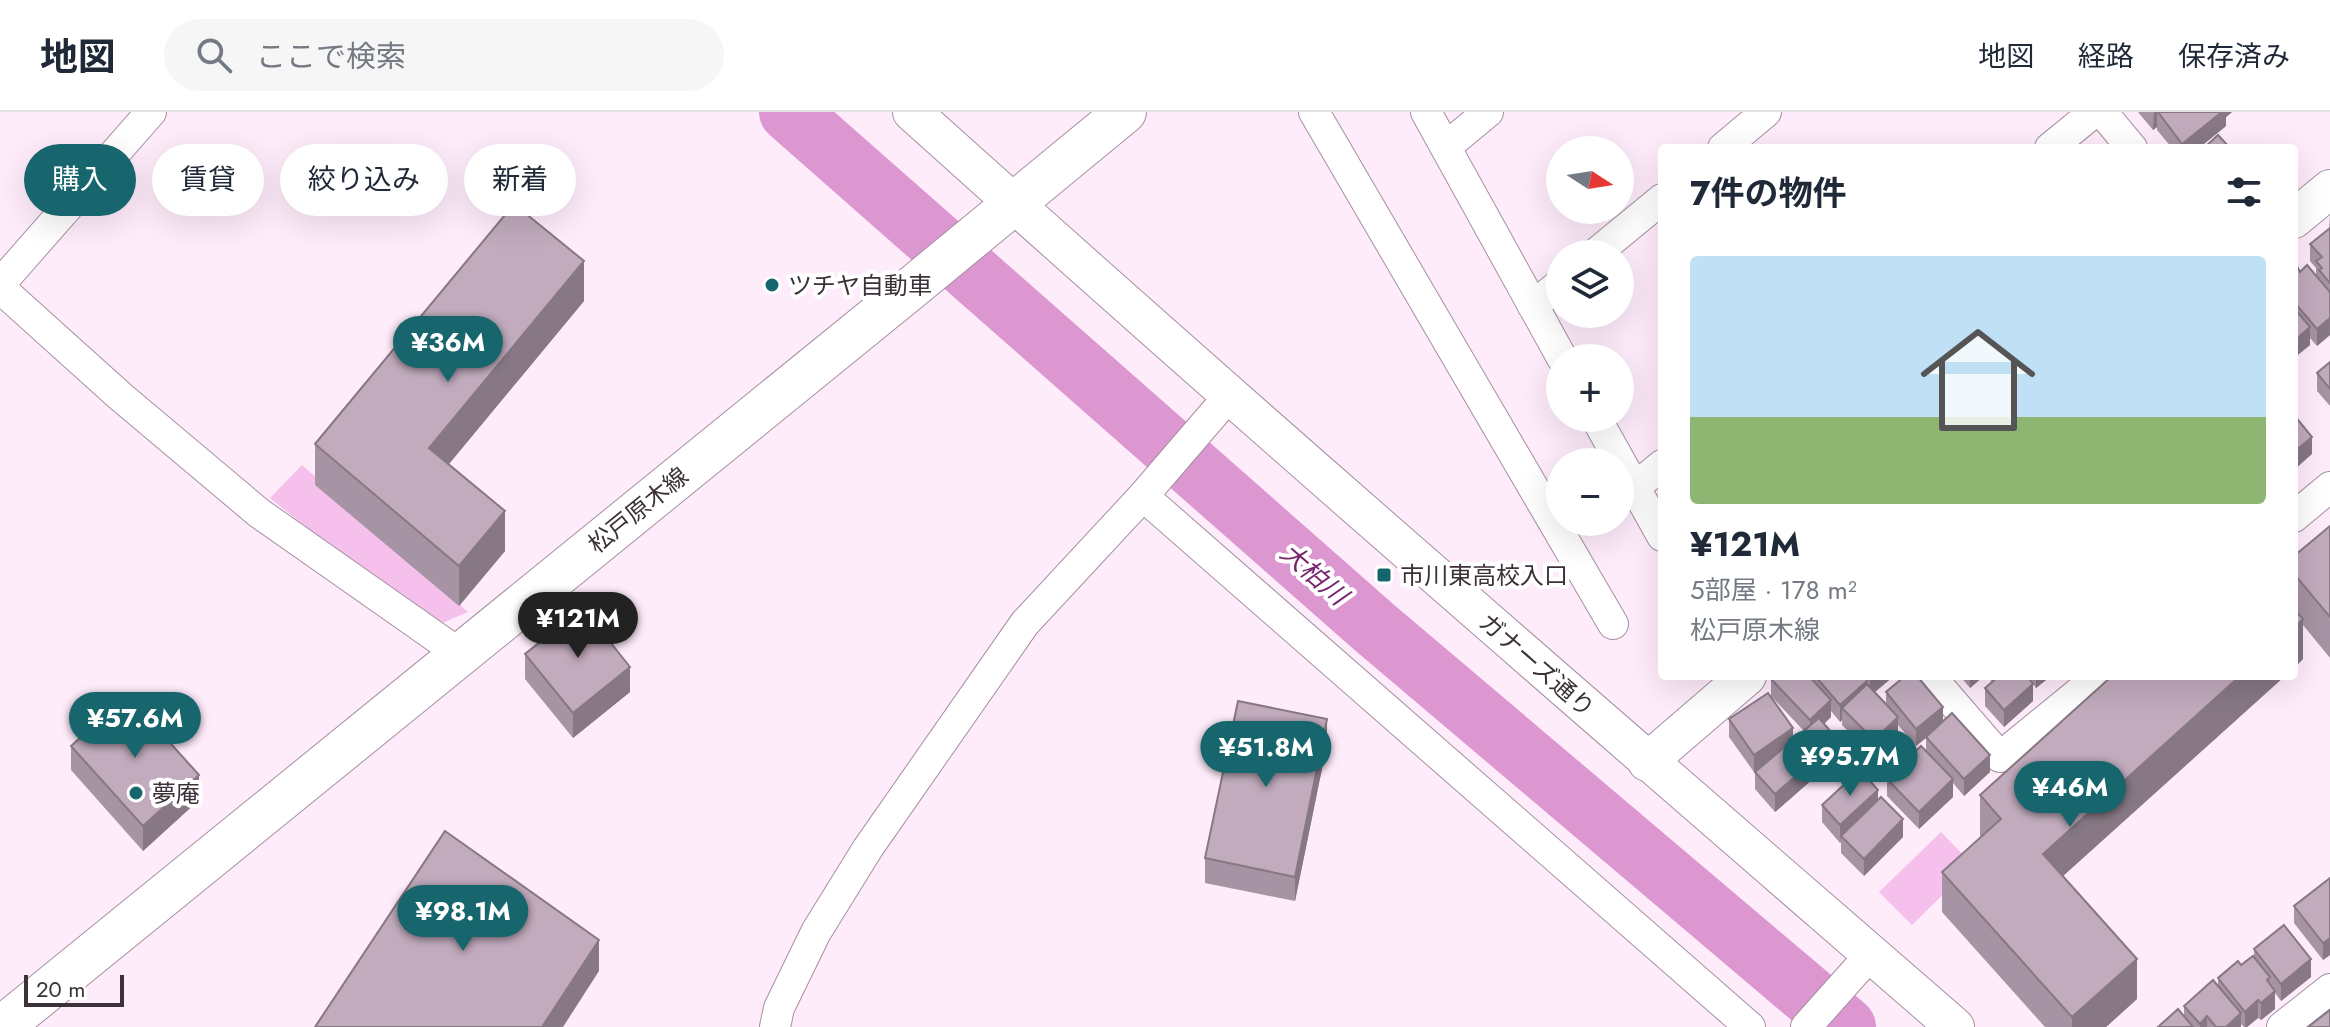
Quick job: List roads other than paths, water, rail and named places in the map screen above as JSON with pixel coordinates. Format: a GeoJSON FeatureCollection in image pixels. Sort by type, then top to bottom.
{"type":"FeatureCollection","features":[{"type":"Feature","properties":{"kind":"main road","name":"松戸原木線"},"geometry":{"type":"LineString","coordinates":[[2,1027],[1125,112]]}},
{"type":"Feature","properties":{"kind":"street"},"geometry":{"type":"LineString","coordinates":[[151,112],[0,286],[120,396],[259,513],[460,654]]}},
{"type":"Feature","properties":{"kind":"street","name":"ガナーズ通り"},"geometry":{"type":"LineString","coordinates":[[912,112],[1000,214],[1229,396],[1955,1027]]}},
{"type":"Feature","properties":{"kind":"street"},"geometry":{"type":"LineString","coordinates":[[1314,112],[1546,504]]}},
{"type":"Feature","properties":{"kind":"street"},"geometry":{"type":"LineString","coordinates":[[1426,112],[1554,344]]}},
{"type":"Feature","properties":{"kind":"street"},"geometry":{"type":"LineString","coordinates":[[1447,146],[1488,112]]}},
{"type":"Feature","properties":{"kind":"street"},"geometry":{"type":"LineString","coordinates":[[1728,144],[1766,112]]}},
{"type":"Feature","properties":{"kind":"street"},"geometry":{"type":"LineString","coordinates":[[2055,144],[2094,112]]}},
{"type":"Feature","properties":{"kind":"street"},"geometry":{"type":"LineString","coordinates":[[2102,112],[2129,144]]}},
{"type":"Feature","properties":{"kind":"street"},"geometry":{"type":"LineString","coordinates":[[2298,216],[2330,189]]}},
{"type":"Feature","properties":{"kind":"street"},"geometry":{"type":"LineString","coordinates":[[1612,240],[1658,202]]}},
{"type":"Feature","properties":{"kind":"street"},"geometry":{"type":"LineString","coordinates":[[1533,306],[1546,295]]}},
{"type":"Feature","properties":{"kind":"street"},"geometry":{"type":"LineString","coordinates":[[775,1027],[779,1008],[816,932],[868,848],[976,691],[1025,623],[1143,496],[1229,396]]}},
{"type":"Feature","properties":{"kind":"street"},"geometry":{"type":"LineString","coordinates":[[1634,486],[1658,468]]}},
{"type":"Feature","properties":{"kind":"street"},"geometry":{"type":"LineString","coordinates":[[2298,514],[2330,487]]}},
{"type":"Feature","properties":{"kind":"street"},"geometry":{"type":"LineString","coordinates":[[1143,496],[1750,1027]]}},
{"type":"Feature","properties":{"kind":"street"},"geometry":{"type":"LineString","coordinates":[[1634,500],[1658,531]]}},
{"type":"Feature","properties":{"kind":"street"},"geometry":{"type":"LineString","coordinates":[[1564,536],[1613,624]]}},
{"type":"Feature","properties":{"kind":"street"},"geometry":{"type":"LineString","coordinates":[[1647,762],[1741,680]]}},
{"type":"Feature","properties":{"kind":"street"},"geometry":{"type":"LineString","coordinates":[[1933,680],[2000,757],[2094,680]]}},
{"type":"Feature","properties":{"kind":"street"},"geometry":{"type":"LineString","coordinates":[[1806,1027],[1871,954]]}},
{"type":"Feature","properties":{"kind":"street"},"geometry":{"type":"LineString","coordinates":[[2282,1027],[2330,989]]}},
{"type":"Feature","properties":{"kind":"waterway","name":"大柏川"},"geometry":{"type":"LineString","coordinates":[[789,112],[1375,628],[1846,1027]]}},
{"type":"Feature","properties":{"kind":"place","name":"ツチヤ自動車"},"geometry":{"type":"Point","coordinates":[772,285]}},
{"type":"Feature","properties":{"kind":"place","name":"市川東高校入口"},"geometry":{"type":"Point","coordinates":[1384,575]}},
{"type":"Feature","properties":{"kind":"place","name":"夢庵"},"geometry":{"type":"Point","coordinates":[136,793]}}]}
